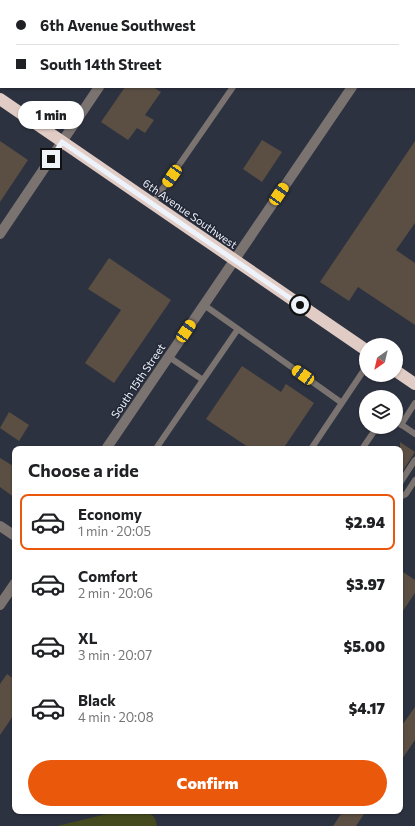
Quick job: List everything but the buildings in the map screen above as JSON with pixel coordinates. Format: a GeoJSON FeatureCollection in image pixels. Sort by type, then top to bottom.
{"type":"FeatureCollection","features":[{"type":"Feature","properties":{"kind":"highway","name":"6th Avenue Southwest"},"geometry":{"type":"LineString","coordinates":[[0,99],[359,345]]}},
{"type":"Feature","properties":{"kind":"highway"},"geometry":{"type":"LineString","coordinates":[[403,376],[415,384]]}},
{"type":"Feature","properties":{"kind":"street"},"geometry":{"type":"LineString","coordinates":[[0,234],[98,88]]}},
{"type":"Feature","properties":{"kind":"street","name":"South 15th Street"},"geometry":{"type":"LineString","coordinates":[[108,446],[351,88]]}},
{"type":"Feature","properties":{"kind":"street"},"geometry":{"type":"LineString","coordinates":[[0,526],[12,534]]}},
{"type":"Feature","properties":{"kind":"street"},"geometry":{"type":"LineString","coordinates":[[0,605],[12,587]]}},
{"type":"Feature","properties":{"kind":"lane"},"geometry":{"type":"LineString","coordinates":[[152,204],[232,88]]}},
{"type":"Feature","properties":{"kind":"lane"},"geometry":{"type":"LineString","coordinates":[[204,305],[342,403]]}},
{"type":"Feature","properties":{"kind":"lane"},"geometry":{"type":"LineString","coordinates":[[158,446],[238,329]]}},
{"type":"Feature","properties":{"kind":"lane"},"geometry":{"type":"LineString","coordinates":[[169,357],[203,380]]}},
{"type":"Feature","properties":{"kind":"lane"},"geometry":{"type":"LineString","coordinates":[[313,446],[359,378]]}},
{"type":"Feature","properties":{"kind":"lane"},"geometry":{"type":"LineString","coordinates":[[403,417],[415,403]]}},
{"type":"Feature","properties":{"kind":"lane"},"geometry":{"type":"LineString","coordinates":[[403,426],[415,434]]}},
{"type":"Feature","properties":{"kind":"lane"},"geometry":{"type":"LineString","coordinates":[[364,446],[372,434]]}},
{"type":"Feature","properties":{"kind":"lane"},"geometry":{"type":"LineString","coordinates":[[403,478],[415,460]]}},
{"type":"Feature","properties":{"kind":"lane"},"geometry":{"type":"LineString","coordinates":[[403,496],[406,494],[415,480]]}},
{"type":"Feature","properties":{"kind":"green space"},"geometry":{"type":"Polygon","coordinates":[[[107,814],[151,814],[157,826],[57,826],[107,814]]]}},
{"type":"Feature","properties":{"kind":"route"},"geometry":{"type":"LineString","coordinates":[[51,159],[62,142],[300,305]]}}]}
